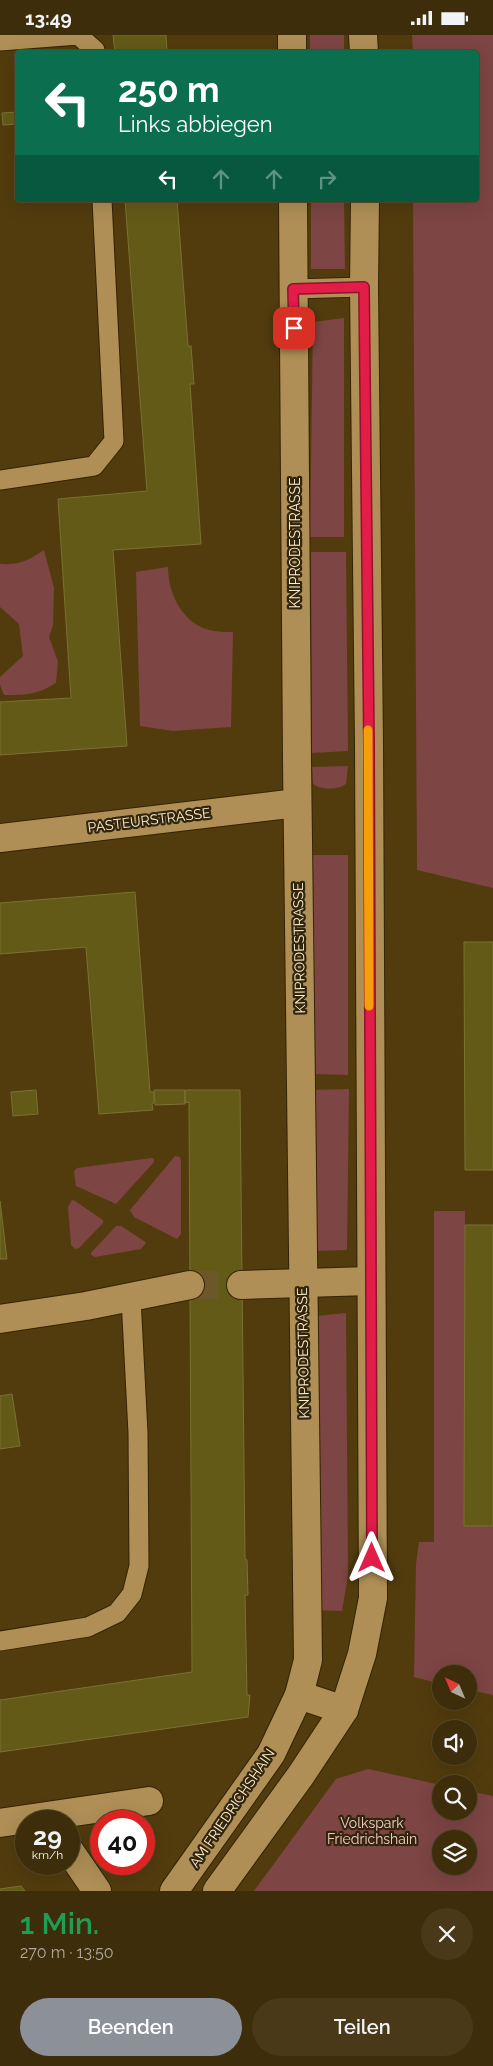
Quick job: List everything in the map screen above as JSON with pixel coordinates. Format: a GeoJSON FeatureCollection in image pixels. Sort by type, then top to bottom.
{"type":"FeatureCollection","features":[{"type":"Feature","properties":{"kind":"street"},"geometry":{"type":"LineString","coordinates":[[292,35],[292,50]]}},
{"type":"Feature","properties":{"kind":"street"},"geometry":{"type":"LineString","coordinates":[[364,35],[364,50]]}},
{"type":"Feature","properties":{"kind":"street","name":"KNIPRODESTRASSE"},"geometry":{"type":"LineString","coordinates":[[293,202],[297,803],[308,1660],[299,1695]]}},
{"type":"Feature","properties":{"kind":"street"},"geometry":{"type":"LineString","coordinates":[[217,1891],[301,1775],[344,1710],[362,1654],[373,1598],[365,202]]}},
{"type":"Feature","properties":{"kind":"street","name":"PASTEURSTRASSE"},"geometry":{"type":"LineString","coordinates":[[0,838],[297,803]]}},
{"type":"Feature","properties":{"kind":"street"},"geometry":{"type":"LineString","coordinates":[[241,1285],[302,1285],[370,1281]]}},
{"type":"Feature","properties":{"kind":"street"},"geometry":{"type":"LineString","coordinates":[[0,1319],[131,1298],[190,1285]]}},
{"type":"Feature","properties":{"kind":"street"},"geometry":{"type":"LineString","coordinates":[[299,1695],[344,1710]]}},
{"type":"Feature","properties":{"kind":"street","name":"AM FRIEDRICHSHAIN"},"geometry":{"type":"LineString","coordinates":[[174,1891],[270,1754],[299,1695]]}},
{"type":"Feature","properties":{"kind":"street"},"geometry":{"type":"LineString","coordinates":[[80,1813],[149,1801]]}},
{"type":"Feature","properties":{"kind":"street"},"geometry":{"type":"LineString","coordinates":[[0,1823],[15,1822]]}},
{"type":"Feature","properties":{"kind":"street"},"geometry":{"type":"LineString","coordinates":[[80,1866],[97,1891]]}},
{"type":"Feature","properties":{"kind":"lane"},"geometry":{"type":"LineString","coordinates":[[0,41],[78,35],[94,50]]}},
{"type":"Feature","properties":{"kind":"lane"},"geometry":{"type":"LineString","coordinates":[[0,480],[94,466],[114,441],[102,202]]}},
{"type":"Feature","properties":{"kind":"lane"},"geometry":{"type":"LineString","coordinates":[[293,289],[364,287]]}},
{"type":"Feature","properties":{"kind":"lane"},"geometry":{"type":"LineString","coordinates":[[0,1641],[88,1627],[117,1613],[132,1593],[139,1566],[139,1557],[138,1433],[131,1298]]}},
{"type":"Feature","properties":{"kind":"green space"},"geometry":{"type":"Polygon","coordinates":[[[310,35],[344,35],[344,50],[310,50],[310,35]]]}},
{"type":"Feature","properties":{"kind":"green space"},"geometry":{"type":"Polygon","coordinates":[[[412,35],[493,35],[493,888],[417,870],[413,202],[479,202],[479,50],[413,50],[412,35]]]}},
{"type":"Feature","properties":{"kind":"green space"},"geometry":{"type":"Polygon","coordinates":[[[311,202],[344,202],[345,269],[311,269],[311,202]]]}},
{"type":"Feature","properties":{"kind":"green space"},"geometry":{"type":"Polygon","coordinates":[[[344,318],[344,537],[310,537],[313,322],[344,318]]]}},
{"type":"Feature","properties":{"kind":"green space"},"geometry":{"type":"Polygon","coordinates":[[[44,550],[54,588],[53,625],[49,637],[58,662],[56,683],[43,690],[31,693],[4,695],[0,685],[0,677],[23,656],[19,624],[0,607],[0,564],[13,564],[23,561],[44,550]]]}},
{"type":"Feature","properties":{"kind":"green space"},"geometry":{"type":"Polygon","coordinates":[[[311,552],[346,552],[348,751],[312,753],[311,552]]]}},
{"type":"Feature","properties":{"kind":"green space"},"geometry":{"type":"Polygon","coordinates":[[[168,567],[174,598],[186,616],[203,628],[233,632],[231,727],[173,731],[140,726],[136,572],[168,567]]]}},
{"type":"Feature","properties":{"kind":"green space"},"geometry":{"type":"Polygon","coordinates":[[[348,766],[346,784],[343,786],[325,788],[313,784],[312,767],[348,766]]]}},
{"type":"Feature","properties":{"kind":"green space"},"geometry":{"type":"Polygon","coordinates":[[[313,855],[348,855],[348,1075],[314,1074],[313,855]]]}},
{"type":"Feature","properties":{"kind":"green space"},"geometry":{"type":"Polygon","coordinates":[[[349,1089],[347,1250],[316,1251],[313,1090],[349,1089]]]}},
{"type":"Feature","properties":{"kind":"green space"},"geometry":{"type":"Polygon","coordinates":[[[175,1156],[180,1157],[181,1161],[181,1234],[177,1239],[134,1217],[130,1210],[175,1156]]]}},
{"type":"Feature","properties":{"kind":"green space"},"geometry":{"type":"Polygon","coordinates":[[[152,1158],[154,1162],[116,1204],[76,1186],[74,1171],[77,1168],[152,1158]]]}},
{"type":"Feature","properties":{"kind":"green space"},"geometry":{"type":"Polygon","coordinates":[[[72,1200],[103,1220],[103,1223],[79,1248],[75,1249],[71,1245],[68,1207],[72,1200]]]}},
{"type":"Feature","properties":{"kind":"green space"},"geometry":{"type":"Polygon","coordinates":[[[434,1211],[465,1211],[464,1526],[493,1526],[493,1695],[478,1692],[478,1665],[432,1665],[432,1682],[414,1677],[416,1564],[419,1542],[434,1542],[434,1211]]]}},
{"type":"Feature","properties":{"kind":"green space"},"geometry":{"type":"Polygon","coordinates":[[[116,1226],[121,1226],[146,1243],[141,1249],[95,1257],[91,1255],[91,1253],[116,1226]]]}},
{"type":"Feature","properties":{"kind":"green space"},"geometry":{"type":"Polygon","coordinates":[[[346,1313],[348,1575],[342,1611],[316,1610],[315,1316],[346,1313]]]}},
{"type":"Feature","properties":{"kind":"green space","name":"Volkspark Friedrichshain"},"geometry":{"type":"Polygon","coordinates":[[[368,1769],[432,1783],[432,1820],[477,1820],[477,1793],[493,1796],[493,1891],[254,1891],[336,1779],[368,1769]]]}},
{"type":"Feature","properties":{"kind":"building"},"geometry":{"type":"Polygon","coordinates":[[[113,35],[166,35],[167,50],[115,50],[113,35]]]}},
{"type":"Feature","properties":{"kind":"building"},"geometry":{"type":"Polygon","coordinates":[[[15,112],[15,124],[3,125],[2,113],[15,112]]]}},
{"type":"Feature","properties":{"kind":"building"},"geometry":{"type":"Polygon","coordinates":[[[125,202],[177,202],[188,346],[191,346],[194,384],[190,384],[201,544],[113,550],[127,746],[0,755],[0,702],[71,698],[58,499],[147,491],[125,202]]]}},
{"type":"Feature","properties":{"kind":"building"},"geometry":{"type":"Polygon","coordinates":[[[135,892],[150,1092],[154,1092],[153,1110],[99,1114],[86,947],[0,954],[0,903],[135,892]]]}},
{"type":"Feature","properties":{"kind":"building"},"geometry":{"type":"Polygon","coordinates":[[[464,942],[493,942],[493,1170],[465,1170],[464,942]]]}},
{"type":"Feature","properties":{"kind":"building"},"geometry":{"type":"Polygon","coordinates":[[[36,1090],[38,1114],[13,1116],[11,1092],[36,1090]]]}},
{"type":"Feature","properties":{"kind":"building"},"geometry":{"type":"Polygon","coordinates":[[[154,1090],[185,1090],[185,1104],[155,1105],[154,1090]]]}},
{"type":"Feature","properties":{"kind":"building"},"geometry":{"type":"Polygon","coordinates":[[[240,1090],[245,1559],[247,1560],[248,1595],[245,1595],[247,1695],[250,1695],[248,1717],[0,1752],[0,1700],[192,1672],[189,1102],[185,1103],[185,1091],[240,1090]]]}},
{"type":"Feature","properties":{"kind":"building"},"geometry":{"type":"Polygon","coordinates":[[[0,1201],[7,1259],[0,1259],[0,1201]]]}},
{"type":"Feature","properties":{"kind":"building"},"geometry":{"type":"Polygon","coordinates":[[[465,1225],[493,1225],[493,1526],[464,1526],[465,1225]]]}},
{"type":"Feature","properties":{"kind":"building"},"geometry":{"type":"Polygon","coordinates":[[[12,1394],[20,1446],[0,1449],[0,1396],[12,1394]]]}},
{"type":"Feature","properties":{"kind":"building"},"geometry":{"type":"Polygon","coordinates":[[[21,1886],[25,1891],[0,1891],[0,1889],[21,1886]]]}},
{"type":"Feature","properties":{"kind":"tunnel"},"geometry":{"type":"LineString","coordinates":[[190,1285],[241,1285]]}},
{"type":"Feature","properties":{"kind":"slow traffic"},"geometry":{"type":"LineString","coordinates":[[368,730],[369,1006]]}},
{"type":"Feature","properties":{"kind":"route"},"geometry":{"type":"LineString","coordinates":[[294,328],[293,289],[364,287],[369,744],[372,1558]]}}]}
